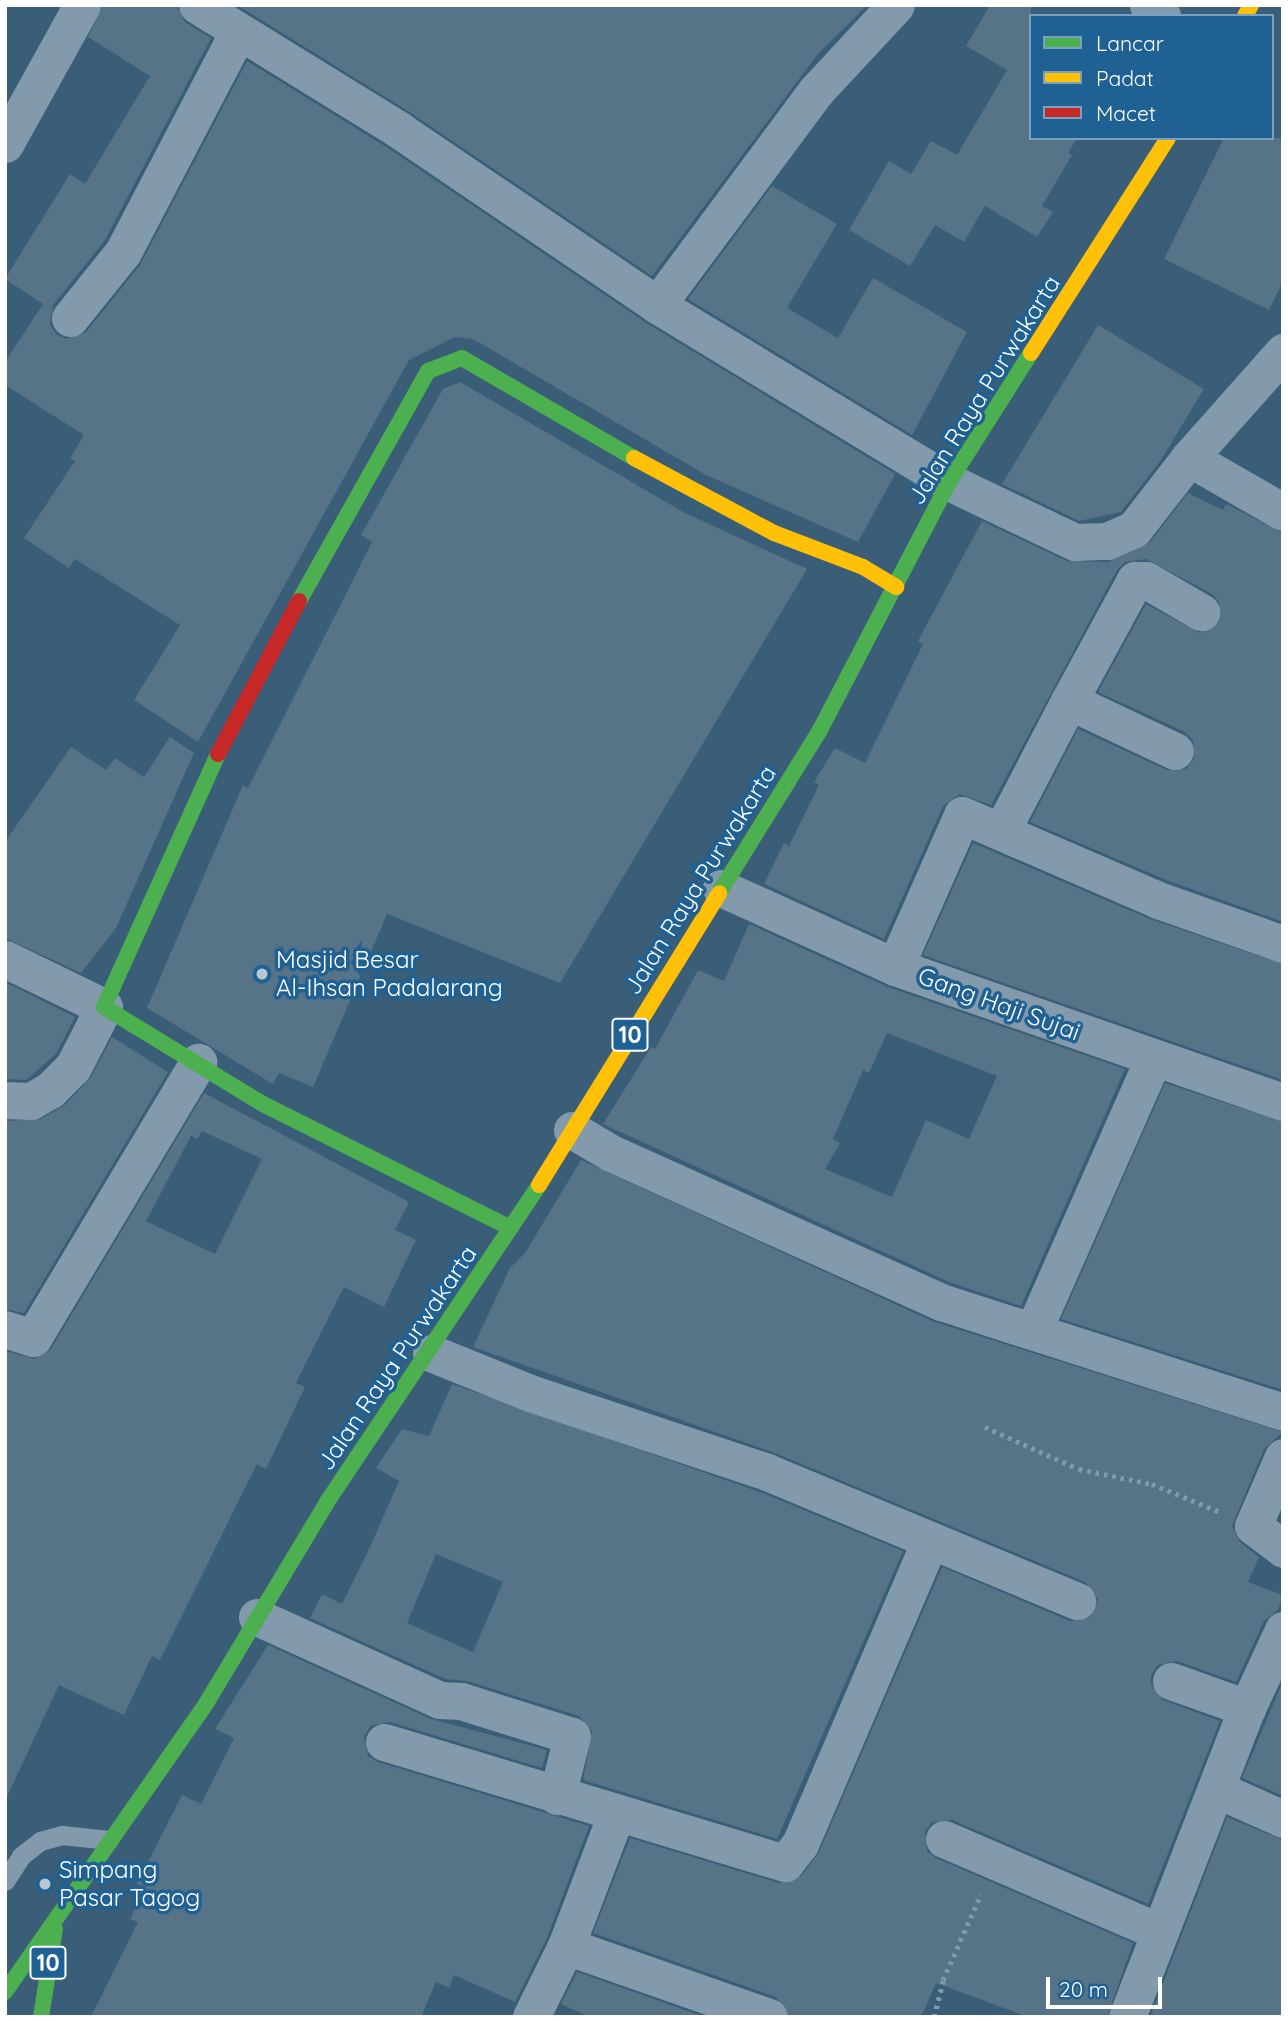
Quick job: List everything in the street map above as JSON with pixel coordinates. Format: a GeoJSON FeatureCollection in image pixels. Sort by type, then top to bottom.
{"type":"FeatureCollection","features":[{"type":"Feature","properties":{"kind":"main road","name":"Jalan Raya Purwakarta"},"geometry":{"type":"LineString","coordinates":[[5,1992],[59,1910],[207,1702],[327,1502],[431,1353],[511,1228],[820,730],[949,482],[1167,140]]}},
{"type":"Feature","properties":{"kind":"main road"},"geometry":{"type":"LineString","coordinates":[[511,1228],[263,1104],[104,1007],[240,705],[434,366],[462,359],[696,495],[863,567],[896,587]]}},
{"type":"Feature","properties":{"kind":"main road","name":"Jalan Raya Purwakarta"},"geometry":{"type":"LineString","coordinates":[[41,2017],[59,1910]]}},
{"type":"Feature","properties":{"kind":"street"},"geometry":{"type":"LineString","coordinates":[[5,144],[82,5]]}},
{"type":"Feature","properties":{"kind":"street"},"geometry":{"type":"LineString","coordinates":[[197,5],[399,130],[657,305],[949,482],[1075,542],[1091,543],[1134,529],[1189,458],[1283,352]]}},
{"type":"Feature","properties":{"kind":"street"},"geometry":{"type":"LineString","coordinates":[[657,305],[816,91],[896,5]]}},
{"type":"Feature","properties":{"kind":"street"},"geometry":{"type":"LineString","coordinates":[[70,318],[123,252],[238,32]]}},
{"type":"Feature","properties":{"kind":"street"},"geometry":{"type":"LineString","coordinates":[[1189,458],[1283,512]]}},
{"type":"Feature","properties":{"kind":"street"},"geometry":{"type":"LineString","coordinates":[[1003,828],[1135,580],[1146,580],[1200,612]]}},
{"type":"Feature","properties":{"kind":"street"},"geometry":{"type":"LineString","coordinates":[[1069,701],[1175,751]]}},
{"type":"Feature","properties":{"kind":"street"},"geometry":{"type":"LineString","coordinates":[[895,967],[962,815],[1003,828],[1158,900],[1283,944]]}},
{"type":"Feature","properties":{"kind":"street","name":"Gang Haji Sujai"},"geometry":{"type":"LineString","coordinates":[[721,888],[895,967],[1152,1061],[1283,1102]]}},
{"type":"Feature","properties":{"kind":"street"},"geometry":{"type":"LineString","coordinates":[[5,959],[104,1007],[73,1067],[50,1090],[31,1101],[5,1100]]}},
{"type":"Feature","properties":{"kind":"street"},"geometry":{"type":"LineString","coordinates":[[1034,1329],[1152,1061]]}},
{"type":"Feature","properties":{"kind":"street"},"geometry":{"type":"LineString","coordinates":[[5,1329],[33,1338],[198,1062]]}},
{"type":"Feature","properties":{"kind":"street"},"geometry":{"type":"LineString","coordinates":[[572,1130],[611,1153],[941,1302],[1034,1329],[1283,1412]]}},
{"type":"Feature","properties":{"kind":"street"},"geometry":{"type":"LineString","coordinates":[[431,1353],[530,1393],[767,1472],[1077,1601]]}},
{"type":"Feature","properties":{"kind":"street"},"geometry":{"type":"LineString","coordinates":[[1283,1457],[1253,1526],[1283,1549]]}},
{"type":"Feature","properties":{"kind":"street"},"geometry":{"type":"LineString","coordinates":[[384,1742],[774,1862],[785,1863],[794,1856],[930,1541]]}},
{"type":"Feature","properties":{"kind":"street"},"geometry":{"type":"LineString","coordinates":[[257,1617],[440,1700],[461,1701],[572,1736],[556,1796]]}},
{"type":"Feature","properties":{"kind":"street"},"geometry":{"type":"LineString","coordinates":[[1127,2017],[1247,1707],[1282,1634]]}},
{"type":"Feature","properties":{"kind":"street"},"geometry":{"type":"LineString","coordinates":[[1171,1682],[1247,1707]]}},
{"type":"Feature","properties":{"kind":"street"},"geometry":{"type":"LineString","coordinates":[[1216,1789],[1283,1819]]}},
{"type":"Feature","properties":{"kind":"street"},"geometry":{"type":"LineString","coordinates":[[531,2017],[566,1947],[617,1812]]}},
{"type":"Feature","properties":{"kind":"street"},"geometry":{"type":"LineString","coordinates":[[944,1839],[1160,1933]]}},
{"type":"Feature","properties":{"kind":"street"},"geometry":{"type":"LineString","coordinates":[[566,1947],[769,2017]]}},
{"type":"Feature","properties":{"kind":"lane"},"geometry":{"type":"LineString","coordinates":[[5,1881],[20,1856],[40,1841],[62,1835],[109,1840]]}},
{"type":"Feature","properties":{"kind":"path"},"geometry":{"type":"LineString","coordinates":[[985,1427],[1079,1469],[1152,1484],[1253,1526]]}},
{"type":"Feature","properties":{"kind":"path"},"geometry":{"type":"LineString","coordinates":[[934,2017],[943,1980],[993,1861]]}},
{"type":"Feature","properties":{"kind":"building"},"geometry":{"type":"Polygon","coordinates":[[[103,5],[176,5],[185,22],[211,38],[105,240],[53,305],[50,325],[57,335],[67,339],[86,332],[140,265],[247,61],[388,148],[645,322],[895,474],[858,542],[706,475],[473,339],[455,337],[409,360],[198,742],[134,700],[180,625],[75,559],[69,568],[24,538],[75,461],[70,458],[84,435],[5,385],[5,362],[43,304],[5,279],[70,174],[85,184],[150,76],[88,37],[103,5]]]}},
{"type":"Feature","properties":{"kind":"building"},"geometry":{"type":"Polygon","coordinates":[[[237,5],[867,5],[817,55],[652,276],[411,113],[237,5]]]}},
{"type":"Feature","properties":{"kind":"building"},"geometry":{"type":"Polygon","coordinates":[[[990,5],[1031,5],[1029,140],[1076,140],[1068,153],[1072,155],[1042,206],[1053,212],[1037,237],[985,206],[964,242],[935,225],[910,266],[849,230],[889,161],[911,174],[931,141],[957,155],[1007,70],[966,46],[990,5]]]}},
{"type":"Feature","properties":{"kind":"building"},"geometry":{"type":"Polygon","coordinates":[[[1283,138],[1283,281],[1269,310],[1164,259],[1223,140],[1283,138]]]}},
{"type":"Feature","properties":{"kind":"building"},"geometry":{"type":"Polygon","coordinates":[[[772,186],[837,224],[787,308],[838,338],[873,278],[967,332],[912,435],[688,299],[772,186]]]}},
{"type":"Feature","properties":{"kind":"building"},"geometry":{"type":"Polygon","coordinates":[[[1098,325],[1204,389],[1161,460],[1121,512],[1079,521],[1002,484],[1098,325]]]}},
{"type":"Feature","properties":{"kind":"building"},"geometry":{"type":"Polygon","coordinates":[[[460,382],[685,513],[807,569],[560,983],[387,914],[313,1087],[279,1073],[273,1084],[147,1008],[243,785],[248,788],[372,542],[361,535],[443,389],[460,382]]]}},
{"type":"Feature","properties":{"kind":"building"},"geometry":{"type":"Polygon","coordinates":[[[1188,493],[1223,510],[1226,504],[1283,533],[1283,922],[1166,880],[1030,822],[1078,729],[1167,770],[1186,769],[1194,759],[1193,740],[1185,732],[1098,692],[1146,604],[1200,633],[1219,622],[1219,602],[1212,594],[1146,559],[1125,562],[1117,570],[991,805],[960,794],[943,806],[884,939],[764,884],[784,843],[789,846],[819,785],[814,782],[835,748],[865,763],[923,644],[918,641],[982,521],[1067,561],[1108,562],[1150,542],[1188,493]]]}},
{"type":"Feature","properties":{"kind":"building"},"geometry":{"type":"Polygon","coordinates":[[[170,737],[194,753],[116,928],[81,973],[5,938],[5,842],[71,747],[106,770],[115,758],[144,777],[170,737]]]}},
{"type":"Feature","properties":{"kind":"building"},"geometry":{"type":"Polygon","coordinates":[[[973,843],[1150,919],[1283,964],[1283,1080],[923,955],[973,843]]]}},
{"type":"Feature","properties":{"kind":"building"},"geometry":{"type":"Polygon","coordinates":[[[749,924],[888,987],[1125,1069],[1021,1306],[949,1282],[603,1124],[651,1047],[655,1049],[698,970],[724,981],[749,924]],[[887,1033],[869,1073],[863,1070],[833,1139],[840,1143],[825,1169],[892,1197],[926,1120],[969,1139],[997,1076],[887,1033]]]}},
{"type":"Feature","properties":{"kind":"building"},"geometry":{"type":"Polygon","coordinates":[[[5,982],[75,1017],[56,1054],[26,1080],[5,1079],[5,982]]]}},
{"type":"Feature","properties":{"kind":"building"},"geometry":{"type":"Polygon","coordinates":[[[112,1037],[168,1072],[24,1313],[5,1309],[5,1121],[41,1119],[65,1105],[91,1077],[112,1037]]]}},
{"type":"Feature","properties":{"kind":"building"},"geometry":{"type":"Polygon","coordinates":[[[1165,1083],[1283,1122],[1283,1390],[1061,1319],[1165,1083]]]}},
{"type":"Feature","properties":{"kind":"building"},"geometry":{"type":"Polygon","coordinates":[[[204,1093],[409,1202],[395,1230],[416,1240],[384,1307],[344,1287],[296,1383],[305,1387],[266,1469],[257,1464],[160,1660],[152,1656],[124,1715],[59,1685],[5,1801],[5,1351],[35,1359],[51,1349],[204,1093]],[[202,1131],[197,1139],[191,1136],[146,1221],[215,1254],[262,1159],[202,1131]]]}},
{"type":"Feature","properties":{"kind":"building"},"geometry":{"type":"Polygon","coordinates":[[[581,1160],[932,1321],[1283,1432],[1264,1449],[1232,1526],[1240,1542],[1259,1557],[1248,1582],[1283,1595],[1278,1610],[1264,1621],[1236,1682],[1177,1661],[1158,1665],[1151,1675],[1151,1685],[1163,1700],[1220,1721],[1148,1904],[952,1820],[932,1822],[925,1831],[927,1851],[936,1858],[1133,1943],[1107,2017],[1028,2017],[936,1983],[921,2017],[789,2017],[776,1997],[593,1933],[630,1838],[779,1883],[801,1876],[819,1852],[942,1567],[1070,1621],[1090,1617],[1098,1599],[1085,1582],[775,1453],[473,1347],[510,1268],[525,1253],[581,1160]]]}},
{"type":"Feature","properties":{"kind":"building"},"geometry":{"type":"Polygon","coordinates":[[[452,1384],[760,1492],[903,1551],[777,1839],[583,1780],[592,1731],[579,1716],[467,1681],[445,1679],[310,1618],[322,1594],[342,1604],[370,1547],[399,1481],[376,1468],[402,1429],[429,1436],[452,1384]],[[436,1554],[407,1623],[473,1652],[503,1582],[436,1554]]]}},
{"type":"Feature","properties":{"kind":"building"},"geometry":{"type":"Polygon","coordinates":[[[268,1645],[431,1719],[547,1750],[542,1768],[390,1722],[370,1726],[364,1737],[368,1756],[378,1762],[589,1826],[547,1938],[515,2002],[454,1975],[449,1988],[436,1982],[421,2017],[91,2017],[138,1922],[130,1919],[146,1888],[137,1884],[182,1795],[201,1804],[234,1738],[215,1729],[268,1645]]]}},
{"type":"Feature","properties":{"kind":"building"},"geometry":{"type":"Polygon","coordinates":[[[1283,1681],[1283,1796],[1242,1778],[1283,1681]]]}},
{"type":"Feature","properties":{"kind":"building"},"geometry":{"type":"Polygon","coordinates":[[[1227,1817],[1283,1840],[1283,2017],[1150,2017],[1227,1817]]]}},
{"type":"Feature","properties":{"kind":"building"},"geometry":{"type":"Polygon","coordinates":[[[577,1972],[705,2017],[590,2017],[561,2004],[577,1972]]]}},
{"type":"Feature","properties":{"kind":"traffic: fast"},"geometry":{"type":"LineString","coordinates":[[719,893],[820,730],[949,482],[1031,353]]}},
{"type":"Feature","properties":{"kind":"traffic: fast"},"geometry":{"type":"LineString","coordinates":[[299,601],[428,371],[462,358],[634,458]]}},
{"type":"Feature","properties":{"kind":"traffic: fast"},"geometry":{"type":"LineString","coordinates":[[218,754],[104,1007],[263,1104],[511,1228]]}},
{"type":"Feature","properties":{"kind":"traffic: fast"},"geometry":{"type":"LineString","coordinates":[[5,1992],[207,1702],[327,1502],[539,1185]]}},
{"type":"Feature","properties":{"kind":"traffic: fast"},"geometry":{"type":"LineString","coordinates":[[41,2017],[55,1929]]}},
{"type":"Feature","properties":{"kind":"traffic: slow"},"geometry":{"type":"LineString","coordinates":[[1246,14],[1251,5]]}},
{"type":"Feature","properties":{"kind":"traffic: slow"},"geometry":{"type":"LineString","coordinates":[[1031,353],[1167,140]]}},
{"type":"Feature","properties":{"kind":"traffic: slow"},"geometry":{"type":"LineString","coordinates":[[634,458],[774,533],[863,567],[896,587]]}},
{"type":"Feature","properties":{"kind":"traffic: slow"},"geometry":{"type":"LineString","coordinates":[[539,1185],[719,893]]}},
{"type":"Feature","properties":{"kind":"traffic: jam"},"geometry":{"type":"LineString","coordinates":[[218,754],[299,601]]}},
{"type":"Feature","properties":{"kind":"place","name":"Masjid Besar Al-Ihsan Padalarang"},"geometry":{"type":"Point","coordinates":[262,974]}},
{"type":"Feature","properties":{"kind":"place","name":"Simpang Pasar Tagog"},"geometry":{"type":"Point","coordinates":[45,1884]}}]}
